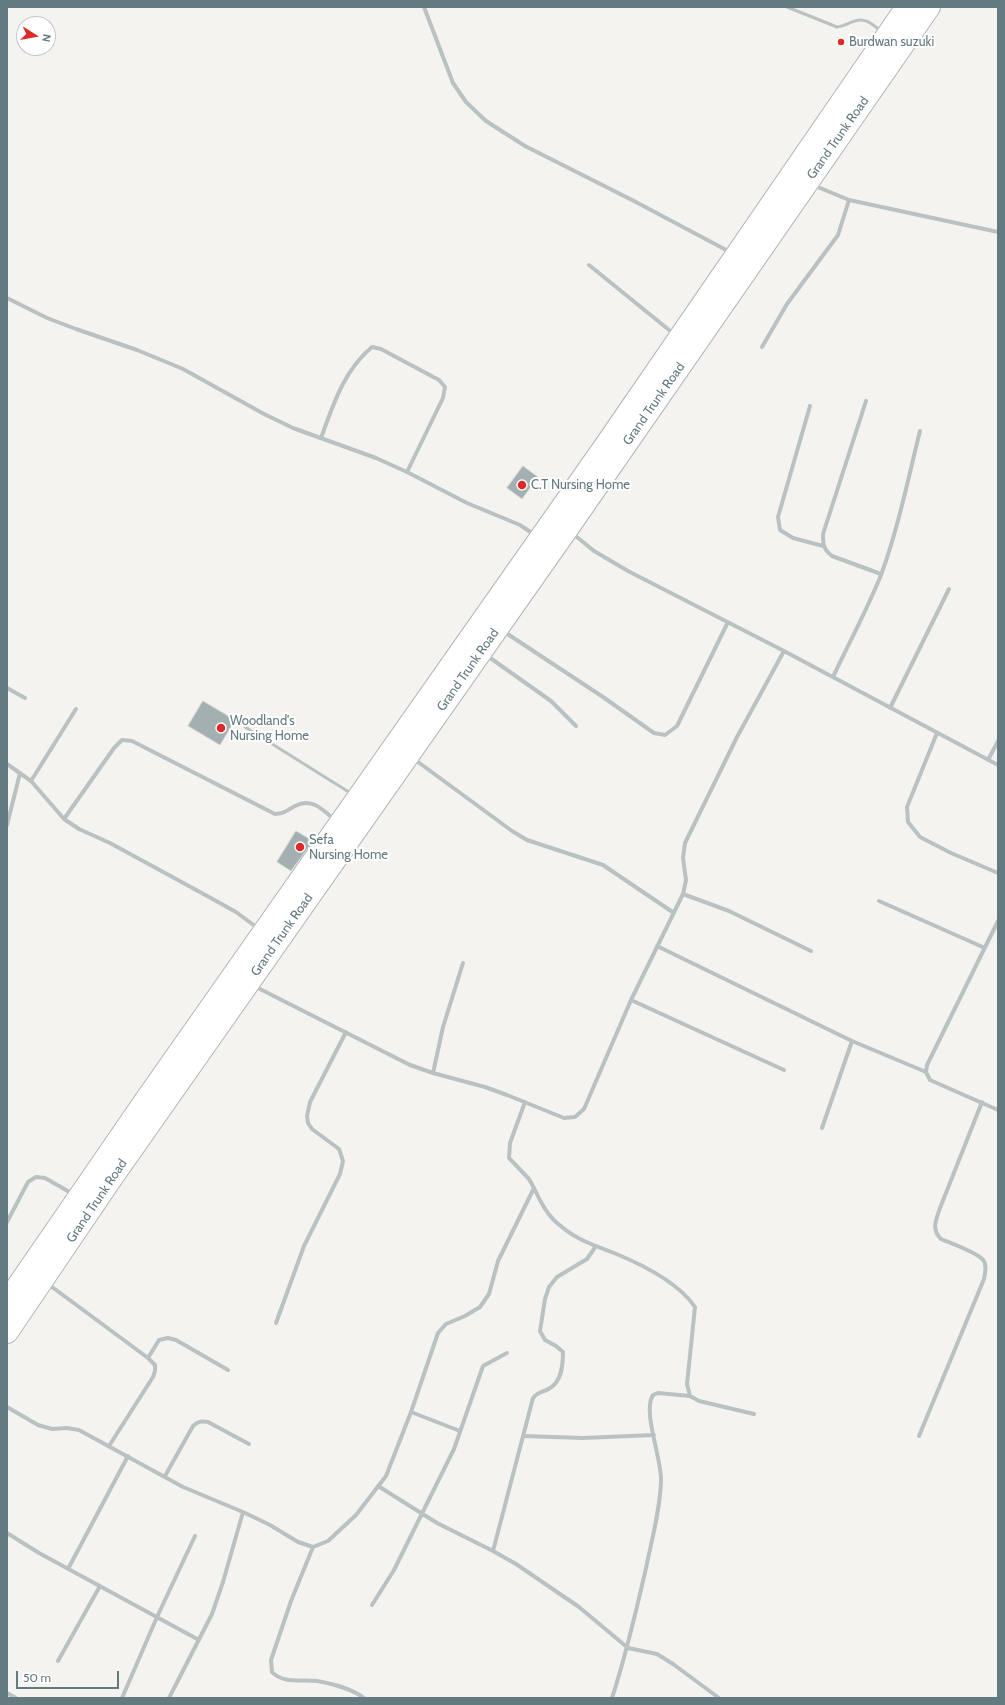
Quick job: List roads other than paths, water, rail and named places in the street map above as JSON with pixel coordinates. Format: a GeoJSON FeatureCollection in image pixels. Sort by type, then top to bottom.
{"type":"FeatureCollection","features":[{"type":"Feature","properties":{"kind":"main road","name":"Grand Trunk Road"},"geometry":{"type":"LineString","coordinates":[[7,1302],[78,1198],[680,338],[907,7]]}},
{"type":"Feature","properties":{"kind":"main road","name":"Grand Trunk Road"},"geometry":{"type":"LineString","coordinates":[[7,1332],[248,983],[498,628],[929,7]]}},
{"type":"Feature","properties":{"kind":"street"},"geometry":{"type":"LineString","coordinates":[[424,7],[453,83],[466,102],[486,121],[525,146],[634,201],[736,256]]}},
{"type":"Feature","properties":{"kind":"street"},"geometry":{"type":"LineString","coordinates":[[807,183],[849,200],[998,232]]}},
{"type":"Feature","properties":{"kind":"street"},"geometry":{"type":"LineString","coordinates":[[762,347],[790,299],[838,235],[849,200]]}},
{"type":"Feature","properties":{"kind":"street"},"geometry":{"type":"LineString","coordinates":[[589,265],[680,338]]}},
{"type":"Feature","properties":{"kind":"street"},"geometry":{"type":"LineString","coordinates":[[7,298],[54,321],[183,369],[264,414],[293,428],[376,458],[467,503],[520,525],[540,538]]}},
{"type":"Feature","properties":{"kind":"street"},"geometry":{"type":"LineString","coordinates":[[321,438],[334,402],[346,379],[364,354],[372,347],[381,349],[439,380],[445,387],[444,398],[407,472]]}},
{"type":"Feature","properties":{"kind":"street"},"geometry":{"type":"LineString","coordinates":[[866,401],[823,534],[823,546],[832,556],[881,574]]}},
{"type":"Feature","properties":{"kind":"street"},"geometry":{"type":"LineString","coordinates":[[810,406],[778,517],[780,530],[793,538],[823,546]]}},
{"type":"Feature","properties":{"kind":"street"},"geometry":{"type":"LineString","coordinates":[[832,677],[870,602],[881,574],[888,553],[920,431]]}},
{"type":"Feature","properties":{"kind":"street"},"geometry":{"type":"LineString","coordinates":[[567,529],[594,551],[628,571],[784,651],[998,765]]}},
{"type":"Feature","properties":{"kind":"street"},"geometry":{"type":"LineString","coordinates":[[890,708],[949,588]]}},
{"type":"Feature","properties":{"kind":"street"},"geometry":{"type":"LineString","coordinates":[[498,628],[596,692],[654,733],[665,735],[677,726],[728,622]]}},
{"type":"Feature","properties":{"kind":"street"},"geometry":{"type":"LineString","coordinates":[[248,983],[410,1064],[433,1073],[485,1087],[564,1118],[575,1117],[584,1109],[631,1000],[683,894],[686,880],[683,858],[685,843],[737,737],[784,651]]}},
{"type":"Feature","properties":{"kind":"street"},"geometry":{"type":"LineString","coordinates":[[481,652],[551,701],[576,726]]}},
{"type":"Feature","properties":{"kind":"street"},"geometry":{"type":"LineString","coordinates":[[7,688],[25,698]]}},
{"type":"Feature","properties":{"kind":"street"},"geometry":{"type":"LineString","coordinates":[[31,781],[76,709]]}},
{"type":"Feature","properties":{"kind":"street"},"geometry":{"type":"LineString","coordinates":[[937,733],[907,807],[908,822],[920,837],[951,853],[998,873]]}},
{"type":"Feature","properties":{"kind":"street"},"geometry":{"type":"LineString","coordinates":[[64,819],[114,748],[122,740],[132,741],[275,814],[285,813],[304,802],[316,804],[340,824]]}},
{"type":"Feature","properties":{"kind":"street"},"geometry":{"type":"LineString","coordinates":[[988,760],[998,741]]}},
{"type":"Feature","properties":{"kind":"street"},"geometry":{"type":"LineString","coordinates":[[409,755],[512,831],[527,840],[603,865],[674,913]]}},
{"type":"Feature","properties":{"kind":"street"},"geometry":{"type":"LineString","coordinates":[[7,764],[31,781],[64,819],[79,829],[110,844],[236,912],[264,932]]}},
{"type":"Feature","properties":{"kind":"street"},"geometry":{"type":"LineString","coordinates":[[7,825],[20,773]]}},
{"type":"Feature","properties":{"kind":"street"},"geometry":{"type":"LineString","coordinates":[[683,894],[729,911],[811,951]]}},
{"type":"Feature","properties":{"kind":"street"},"geometry":{"type":"LineString","coordinates":[[879,901],[985,948]]}},
{"type":"Feature","properties":{"kind":"street"},"geometry":{"type":"LineString","coordinates":[[998,921],[927,1065],[926,1072],[930,1080],[998,1110]]}},
{"type":"Feature","properties":{"kind":"street"},"geometry":{"type":"LineString","coordinates":[[657,946],[852,1042],[926,1072]]}},
{"type":"Feature","properties":{"kind":"street"},"geometry":{"type":"LineString","coordinates":[[433,1073],[443,1026],[463,963]]}},
{"type":"Feature","properties":{"kind":"street"},"geometry":{"type":"LineString","coordinates":[[631,1000],[784,1070]]}},
{"type":"Feature","properties":{"kind":"street"},"geometry":{"type":"LineString","coordinates":[[276,1323],[304,1246],[340,1174],[343,1161],[339,1149],[312,1129],[306,1116],[310,1102],[346,1032]]}},
{"type":"Feature","properties":{"kind":"street"},"geometry":{"type":"LineString","coordinates":[[822,1128],[852,1042]]}},
{"type":"Feature","properties":{"kind":"street"},"geometry":{"type":"LineString","coordinates":[[525,1102],[510,1143],[508,1158],[529,1179],[544,1209],[561,1227],[579,1239],[625,1258],[658,1275],[688,1297],[695,1307],[687,1384],[690,1396]]}},
{"type":"Feature","properties":{"kind":"street"},"geometry":{"type":"LineString","coordinates":[[919,1436],[984,1280],[984,1261],[978,1256],[941,1239],[936,1234],[935,1229],[935,1221],[982,1102]]}},
{"type":"Feature","properties":{"kind":"street"},"geometry":{"type":"LineString","coordinates":[[7,1222],[28,1182],[36,1177],[45,1178],[78,1198]]}},
{"type":"Feature","properties":{"kind":"street"},"geometry":{"type":"LineString","coordinates":[[7,1407],[38,1425],[52,1429],[67,1428],[79,1430],[183,1487],[243,1512],[298,1542],[313,1547],[328,1541],[356,1516],[386,1476],[412,1412],[438,1334],[446,1324],[465,1316],[480,1307],[489,1294],[498,1261],[534,1188]]}},
{"type":"Feature","properties":{"kind":"street"},"geometry":{"type":"LineString","coordinates":[[493,1551],[533,1398],[539,1392],[550,1388],[557,1382],[563,1365],[563,1352],[545,1340],[540,1331],[545,1299],[549,1287],[557,1277],[586,1259],[596,1246]]}},
{"type":"Feature","properties":{"kind":"street"},"geometry":{"type":"LineString","coordinates":[[42,1280],[148,1358],[155,1365],[153,1377],[109,1446]]}},
{"type":"Feature","properties":{"kind":"street"},"geometry":{"type":"LineString","coordinates":[[148,1358],[159,1340],[168,1338],[176,1340],[228,1370]]}},
{"type":"Feature","properties":{"kind":"street"},"geometry":{"type":"LineString","coordinates":[[372,1605],[385,1586],[454,1449],[483,1366],[507,1354]]}},
{"type":"Feature","properties":{"kind":"street"},"geometry":{"type":"LineString","coordinates":[[612,1698],[628,1648],[661,1497],[662,1470],[649,1412],[649,1400],[653,1395],[658,1393],[690,1396],[699,1401],[754,1414]]}},
{"type":"Feature","properties":{"kind":"street"},"geometry":{"type":"LineString","coordinates":[[412,1412],[460,1431]]}},
{"type":"Feature","properties":{"kind":"street"},"geometry":{"type":"LineString","coordinates":[[165,1476],[196,1423],[204,1421],[208,1422],[249,1444]]}},
{"type":"Feature","properties":{"kind":"street"},"geometry":{"type":"LineString","coordinates":[[523,1436],[583,1438],[654,1435]]}},
{"type":"Feature","properties":{"kind":"street"},"geometry":{"type":"LineString","coordinates":[[68,1568],[128,1456]]}},
{"type":"Feature","properties":{"kind":"street"},"geometry":{"type":"LineString","coordinates":[[378,1486],[421,1514],[516,1564],[574,1603],[628,1648],[657,1654],[719,1698]]}},
{"type":"Feature","properties":{"kind":"street"},"geometry":{"type":"LineString","coordinates":[[169,1698],[212,1614],[223,1582],[243,1512]]}},
{"type":"Feature","properties":{"kind":"street"},"geometry":{"type":"LineString","coordinates":[[7,1533],[199,1640]]}},
{"type":"Feature","properties":{"kind":"street"},"geometry":{"type":"LineString","coordinates":[[122,1698],[157,1617],[195,1536]]}},
{"type":"Feature","properties":{"kind":"street"},"geometry":{"type":"LineString","coordinates":[[313,1547],[291,1602],[271,1660],[272,1672],[276,1677],[282,1679],[316,1681],[335,1685],[355,1691],[364,1698]]}},
{"type":"Feature","properties":{"kind":"street"},"geometry":{"type":"LineString","coordinates":[[58,1661],[100,1586]]}},
{"type":"Feature","properties":{"kind":"street"},"geometry":{"type":"LineString","coordinates":[[7,1693],[16,1698]]}},
{"type":"Feature","properties":{"kind":"lane"},"geometry":{"type":"LineString","coordinates":[[787,7],[836,27],[845,26],[854,21],[862,20],[888,36]]}},
{"type":"Feature","properties":{"kind":"lane"},"geometry":{"type":"LineString","coordinates":[[245,727],[358,798]]}},
{"type":"Feature","properties":{"kind":"place","name":"Burdwan suzuki"},"geometry":{"type":"Point","coordinates":[841,42]}},
{"type":"Feature","properties":{"kind":"place","name":"C.T Nursing Home"},"geometry":{"type":"Point","coordinates":[522,485]}},
{"type":"Feature","properties":{"kind":"place","name":"Woodland's Nursing Home"},"geometry":{"type":"Point","coordinates":[221,728]}},
{"type":"Feature","properties":{"kind":"place","name":"Sefa Nursing Home"},"geometry":{"type":"Point","coordinates":[300,847]}}]}
